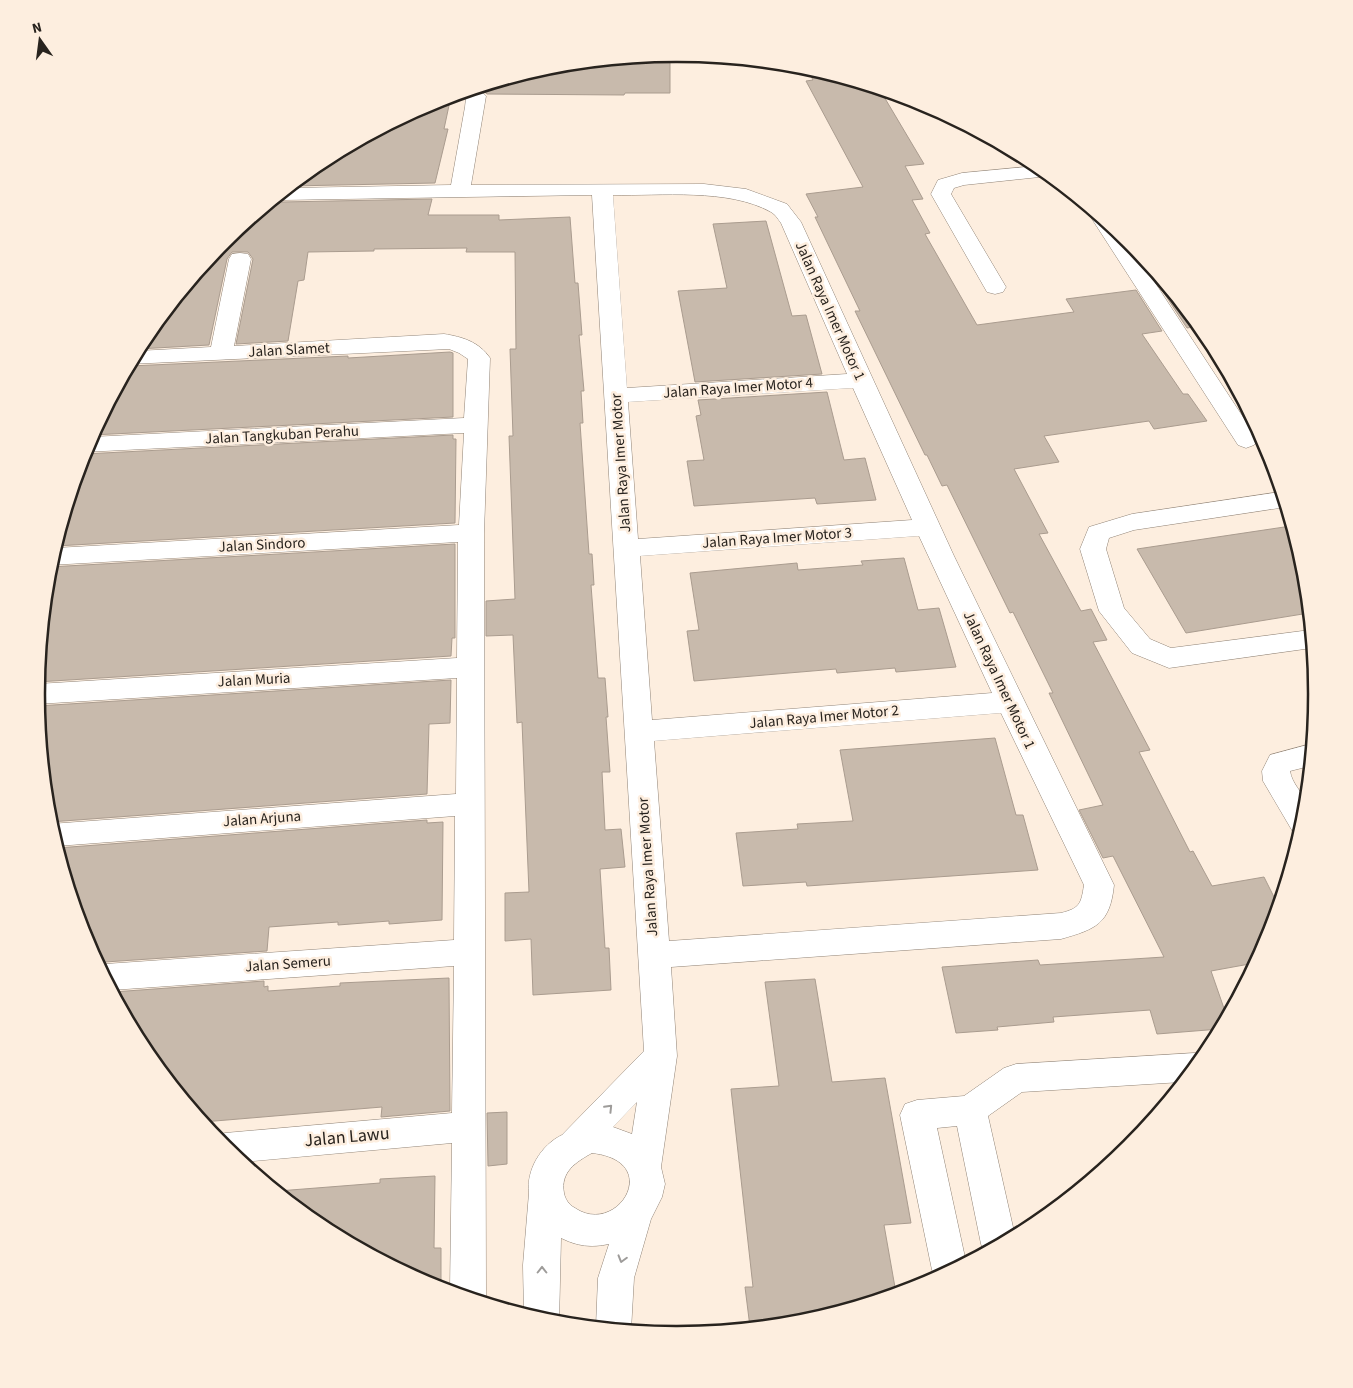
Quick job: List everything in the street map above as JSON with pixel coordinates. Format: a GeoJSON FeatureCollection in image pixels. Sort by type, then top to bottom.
{"type":"FeatureCollection","features":[{"type":"Feature","properties":{"kind":"street"},"geometry":{"type":"LineString","coordinates":[[460,192],[475,96]]}},
{"type":"Feature","properties":{"kind":"street"},"geometry":{"type":"LineString","coordinates":[[995,287],[941,194],[945,184],[962,179],[1031,172]]}},
{"type":"Feature","properties":{"kind":"street"},"geometry":{"type":"LineString","coordinates":[[291,194],[602,189]]}},
{"type":"Feature","properties":{"kind":"street","name":"Jalan Raya Imer Motor 1"},"geometry":{"type":"LineString","coordinates":[[602,189],[704,190],[746,195],[780,208],[791,222],[860,380],[1008,702],[1099,885],[1097,905],[1085,920],[1061,926],[654,955]]}},
{"type":"Feature","properties":{"kind":"street","name":"Jalan Raya Imer Motor"},"geometry":{"type":"LineString","coordinates":[[602,189],[661,1056],[644,1167]]}},
{"type":"Feature","properties":{"kind":"street"},"geometry":{"type":"LineString","coordinates":[[1116,240],[1246,440]]}},
{"type":"Feature","properties":{"kind":"street"},"geometry":{"type":"LineString","coordinates":[[221,354],[240,259]]}},
{"type":"Feature","properties":{"kind":"street","name":"Jalan Slamet"},"geometry":{"type":"LineString","coordinates":[[142,358],[444,341],[461,344],[472,350],[479,358],[476,425]]}},
{"type":"Feature","properties":{"kind":"street","name":"Jalan Raya Imer Motor 4"},"geometry":{"type":"LineString","coordinates":[[616,396],[860,380]]}},
{"type":"Feature","properties":{"kind":"street"},"geometry":{"type":"LineString","coordinates":[[468,1290],[471,533],[476,425]]}},
{"type":"Feature","properties":{"kind":"street","name":"Jalan Tangkuban Perahu"},"geometry":{"type":"LineString","coordinates":[[96,445],[476,425]]}},
{"type":"Feature","properties":{"kind":"street"},"geometry":{"type":"LineString","coordinates":[[1277,501],[1132,522],[1098,533],[1093,549],[1112,611],[1141,646],[1169,658],[1306,641]]}},
{"type":"Feature","properties":{"kind":"street","name":"Jalan Raya Imer Motor 3"},"geometry":{"type":"LineString","coordinates":[[626,548],[927,527]]}},
{"type":"Feature","properties":{"kind":"street","name":"Jalan Sindoro"},"geometry":{"type":"LineString","coordinates":[[61,557],[471,533]]}},
{"type":"Feature","properties":{"kind":"street","name":"Jalan Muria"},"geometry":{"type":"LineString","coordinates":[[45,693],[471,667]]}},
{"type":"Feature","properties":{"kind":"street","name":"Jalan Raya Imer Motor 2"},"geometry":{"type":"LineString","coordinates":[[639,732],[1008,702]]}},
{"type":"Feature","properties":{"kind":"street"},"geometry":{"type":"LineString","coordinates":[[1297,813],[1277,781],[1276,771],[1280,763],[1305,757]]}},
{"type":"Feature","properties":{"kind":"street","name":"Jalan Arjuna"},"geometry":{"type":"LineString","coordinates":[[61,834],[470,804]]}},
{"type":"Feature","properties":{"kind":"street","name":"Jalan Semeru"},"geometry":{"type":"LineString","coordinates":[[112,977],[470,952]]}},
{"type":"Feature","properties":{"kind":"street"},"geometry":{"type":"LineString","coordinates":[[575,1143],[661,1056]]}},
{"type":"Feature","properties":{"kind":"street"},"geometry":{"type":"LineString","coordinates":[[949,1263],[917,1115],[970,1110],[1016,1078],[1186,1068]]}},
{"type":"Feature","properties":{"kind":"street"},"geometry":{"type":"LineString","coordinates":[[970,1110],[998,1237]]}},
{"type":"Feature","properties":{"kind":"street","name":"Jalan Lawu"},"geometry":{"type":"LineString","coordinates":[[236,1147],[468,1127]]}},
{"type":"Feature","properties":{"kind":"street"},"geometry":{"type":"LineString","coordinates":[[542,1311],[545,1180],[550,1165],[560,1152],[575,1143],[590,1138],[607,1138],[623,1144],[636,1154],[644,1167],[647,1182],[644,1198],[636,1212],[616,1278],[614,1322]]}},
{"type":"Feature","properties":{"kind":"street"},"geometry":{"type":"LineString","coordinates":[[546,1195],[551,1209],[561,1220],[575,1228],[591,1231],[607,1230],[623,1223],[636,1212]]}},
{"type":"Feature","properties":{"kind":"building"},"geometry":{"type":"Polygon","coordinates":[[[670,62],[670,93],[625,93],[624,95],[485,93],[513,84],[553,75],[594,68],[670,62]]]}},
{"type":"Feature","properties":{"kind":"building"},"geometry":{"type":"Polygon","coordinates":[[[812,78],[840,84],[885,98],[924,164],[905,166],[923,199],[912,200],[930,233],[925,234],[977,325],[1074,312],[1066,299],[1136,290],[1162,331],[1142,334],[1183,394],[1188,394],[1207,421],[1154,429],[1149,421],[1044,436],[1059,462],[1014,469],[1048,533],[1039,534],[1081,611],[1091,609],[1107,640],[1093,642],[1150,750],[1139,752],[1190,852],[1193,851],[1212,886],[1264,877],[1274,897],[1260,936],[1247,964],[1211,971],[1224,1008],[1211,1030],[1157,1034],[1150,1010],[1053,1017],[1054,1022],[997,1027],[998,1030],[956,1033],[942,967],[1038,960],[1040,965],[1164,957],[1113,856],[1103,858],[1079,810],[1103,805],[1049,693],[1053,693],[1013,612],[1010,613],[947,485],[942,486],[927,455],[925,455],[855,311],[860,311],[815,217],[818,217],[806,194],[863,187],[806,81],[813,80],[812,78]]]}},
{"type":"Feature","properties":{"kind":"building"},"geometry":{"type":"Polygon","coordinates":[[[449,106],[444,129],[448,129],[435,183],[302,186],[361,147],[397,128],[449,106]]]}},
{"type":"Feature","properties":{"kind":"building"},"geometry":{"type":"Polygon","coordinates":[[[432,199],[428,215],[499,215],[499,220],[570,217],[575,283],[578,283],[582,335],[579,335],[584,391],[581,391],[583,423],[580,423],[589,554],[592,554],[594,585],[591,585],[598,678],[605,678],[608,717],[606,717],[610,772],[602,772],[605,830],[621,829],[625,867],[600,869],[605,948],[609,948],[611,990],[533,995],[531,939],[505,941],[505,893],[529,892],[522,722],[517,723],[513,635],[486,636],[486,601],[515,599],[509,436],[513,436],[510,349],[516,349],[515,252],[466,252],[467,248],[308,252],[304,280],[298,281],[288,341],[236,344],[253,259],[248,252],[232,252],[227,259],[209,345],[148,348],[175,310],[230,247],[260,219],[282,202],[432,199]]]}},
{"type":"Feature","properties":{"kind":"building"},"geometry":{"type":"Polygon","coordinates":[[[766,221],[792,316],[806,315],[822,374],[695,382],[678,291],[727,288],[713,224],[766,221]]]}},
{"type":"Feature","properties":{"kind":"building"},"geometry":{"type":"Polygon","coordinates":[[[1165,295],[1191,327],[1187,328],[1165,295]]]}},
{"type":"Feature","properties":{"kind":"building"},"geometry":{"type":"Polygon","coordinates":[[[453,353],[453,417],[101,435],[137,366],[348,356],[348,358],[453,353]]]}},
{"type":"Feature","properties":{"kind":"building"},"geometry":{"type":"Polygon","coordinates":[[[827,392],[844,460],[865,458],[876,500],[817,504],[815,498],[694,506],[687,461],[704,460],[696,416],[701,415],[698,400],[827,392]]]}},
{"type":"Feature","properties":{"kind":"building"},"geometry":{"type":"Polygon","coordinates":[[[453,435],[453,439],[456,439],[455,523],[63,546],[79,491],[92,454],[453,435]]]}},
{"type":"Feature","properties":{"kind":"building"},"geometry":{"type":"Polygon","coordinates":[[[1285,527],[1296,571],[1303,614],[1186,633],[1137,549],[1285,527]]]}},
{"type":"Feature","properties":{"kind":"building"},"geometry":{"type":"Polygon","coordinates":[[[455,544],[455,638],[452,638],[451,656],[45,681],[50,612],[58,566],[455,544]]]}},
{"type":"Feature","properties":{"kind":"building"},"geometry":{"type":"Polygon","coordinates":[[[904,558],[918,610],[939,608],[956,667],[896,672],[895,668],[837,673],[836,669],[694,681],[687,631],[699,630],[690,573],[797,563],[798,570],[863,565],[861,561],[904,558]]]}},
{"type":"Feature","properties":{"kind":"building"},"geometry":{"type":"Polygon","coordinates":[[[451,680],[450,723],[429,724],[427,794],[58,821],[50,776],[45,705],[451,680]]]}},
{"type":"Feature","properties":{"kind":"building"},"geometry":{"type":"Polygon","coordinates":[[[995,738],[1016,815],[1023,815],[1038,870],[807,886],[806,882],[743,886],[736,833],[798,829],[797,824],[853,821],[840,750],[995,738]]]}},
{"type":"Feature","properties":{"kind":"building"},"geometry":{"type":"Polygon","coordinates":[[[427,820],[427,823],[443,822],[442,920],[389,924],[389,921],[338,925],[338,922],[269,927],[267,951],[105,962],[79,897],[65,847],[427,820]]]}},
{"type":"Feature","properties":{"kind":"building"},"geometry":{"type":"Polygon","coordinates":[[[449,978],[450,1111],[381,1117],[382,1107],[212,1121],[175,1078],[151,1045],[120,991],[264,981],[264,987],[268,986],[268,991],[340,986],[340,983],[449,978]]]}},
{"type":"Feature","properties":{"kind":"building"},"geometry":{"type":"Polygon","coordinates":[[[815,979],[832,1082],[885,1078],[911,1223],[884,1225],[895,1286],[840,1304],[800,1313],[749,1321],[745,1287],[753,1287],[731,1089],[779,1086],[765,982],[815,979]]]}},
{"type":"Feature","properties":{"kind":"building"},"geometry":{"type":"Polygon","coordinates":[[[507,1112],[507,1164],[488,1166],[487,1113],[507,1112]]]}},
{"type":"Feature","properties":{"kind":"building"},"geometry":{"type":"Polygon","coordinates":[[[435,1176],[434,1248],[441,1248],[441,1279],[397,1260],[361,1241],[286,1190],[380,1183],[380,1179],[435,1176]]]}}]}
